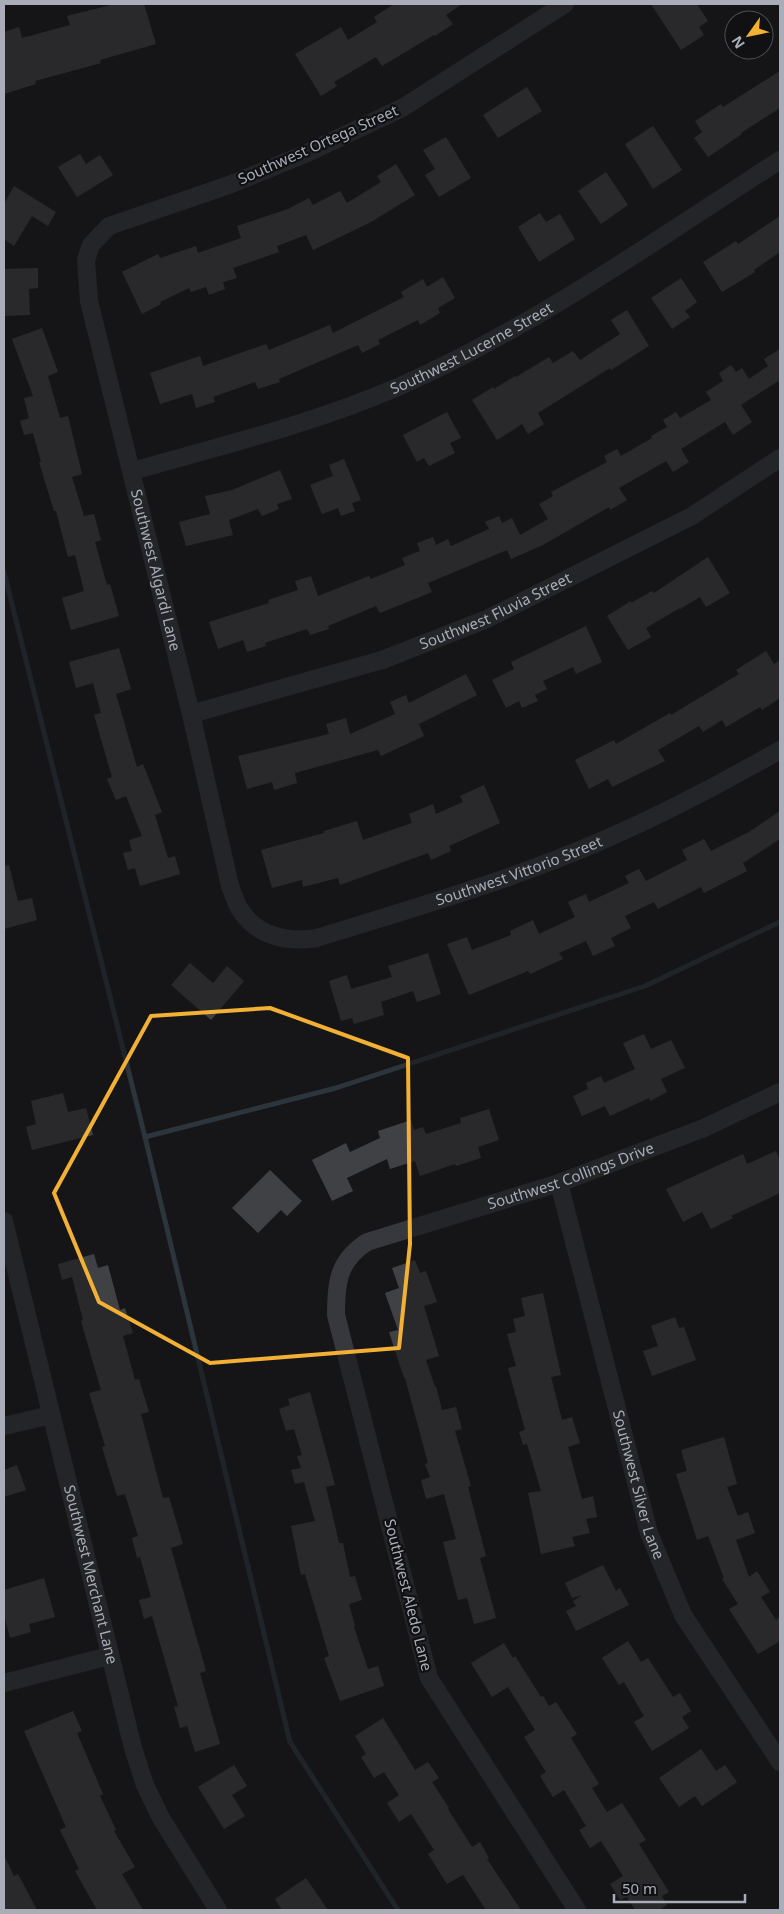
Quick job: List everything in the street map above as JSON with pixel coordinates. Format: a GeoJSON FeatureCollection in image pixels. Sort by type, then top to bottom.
{"type":"FeatureCollection","features":[{"type":"Feature","properties":{"kind":"street","name":"Southwest Ortega Street"},"geometry":{"type":"LineString","coordinates":[[109,226],[228,185],[305,154],[402,108],[544,9],[565,4]]}},
{"type":"Feature","properties":{"kind":"street","name":"Southwest Lucerne Street"},"geometry":{"type":"LineString","coordinates":[[132,471],[289,427],[364,400],[425,374],[535,317],[780,160]]}},
{"type":"Feature","properties":{"kind":"street","name":"Southwest Algardi Lane"},"geometry":{"type":"LineString","coordinates":[[109,226],[91,245],[86,260],[89,301],[191,714],[230,886],[238,907],[246,918]]}},
{"type":"Feature","properties":{"kind":"street","name":"Southwest Fluvia Street"},"geometry":{"type":"LineString","coordinates":[[191,714],[382,660],[487,618],[692,516],[780,458]]}},
{"type":"Feature","properties":{"kind":"street","name":"Southwest Vittorio Street"},"geometry":{"type":"LineString","coordinates":[[246,918],[273,936],[285,940],[317,938],[489,884],[602,841],[719,784],[780,750]]}},
{"type":"Feature","properties":{"kind":"street","name":"Southwest Collings Drive"},"geometry":{"type":"LineString","coordinates":[[357,1249],[367,1242],[383,1236],[559,1183],[704,1128],[780,1092]]}},
{"type":"Feature","properties":{"kind":"street","name":"Southwest Silver Lane"},"geometry":{"type":"LineString","coordinates":[[559,1183],[650,1533],[683,1615],[780,1762]]}},
{"type":"Feature","properties":{"kind":"street","name":"Southwest Merchant Lane"},"geometry":{"type":"LineString","coordinates":[[4,1221],[133,1748],[145,1785],[160,1818],[218,1910]]}},
{"type":"Feature","properties":{"kind":"street","name":"Southwest Aledo Lane"},"geometry":{"type":"LineString","coordinates":[[357,1249],[341,1269],[337,1282],[336,1315],[429,1678],[577,1910]]}},
{"type":"Feature","properties":{"kind":"street"},"geometry":{"type":"LineString","coordinates":[[4,1426],[52,1415]]}},
{"type":"Feature","properties":{"kind":"street"},"geometry":{"type":"LineString","coordinates":[[4,1682],[109,1656]]}},
{"type":"Feature","properties":{"kind":"highlighted area"},"geometry":{"type":"Polygon","coordinates":[[[270,1008],[408,1058],[410,1244],[399,1348],[210,1363],[99,1302],[54,1193],[151,1016],[270,1008]]]}},
{"type":"Feature","properties":{"kind":"building"},"geometry":{"type":"Polygon","coordinates":[[[115,4],[144,4],[156,44],[100,60],[101,63],[35,81],[36,84],[4,94],[4,32],[19,27],[22,38],[70,25],[67,16],[115,4]]]}},
{"type":"Feature","properties":{"kind":"building"},"geometry":{"type":"Polygon","coordinates":[[[394,4],[462,4],[446,15],[453,24],[435,36],[382,66],[376,57],[334,82],[337,86],[321,96],[295,54],[341,27],[348,40],[377,22],[374,17],[394,4]]]}},
{"type":"Feature","properties":{"kind":"building"},"geometry":{"type":"Polygon","coordinates":[[[651,4],[697,4],[708,21],[699,27],[704,35],[681,50],[651,4]]]}},
{"type":"Feature","properties":{"kind":"building"},"geometry":{"type":"Polygon","coordinates":[[[780,71],[780,108],[708,157],[694,138],[702,132],[695,121],[721,104],[723,107],[780,71]]]}},
{"type":"Feature","properties":{"kind":"building"},"geometry":{"type":"Polygon","coordinates":[[[527,87],[542,111],[498,138],[483,115],[527,87]]]}},
{"type":"Feature","properties":{"kind":"building"},"geometry":{"type":"Polygon","coordinates":[[[653,126],[682,170],[653,189],[625,144],[653,126]]]}},
{"type":"Feature","properties":{"kind":"building"},"geometry":{"type":"Polygon","coordinates":[[[446,137],[471,178],[439,197],[425,175],[435,169],[423,150],[446,137]]]}},
{"type":"Feature","properties":{"kind":"building"},"geometry":{"type":"Polygon","coordinates":[[[80,154],[86,164],[100,155],[113,175],[77,197],[58,167],[80,154]]]}},
{"type":"Feature","properties":{"kind":"building"},"geometry":{"type":"Polygon","coordinates":[[[396,164],[415,195],[371,222],[313,250],[306,235],[277,246],[279,252],[233,268],[237,278],[223,282],[225,289],[209,295],[206,287],[191,292],[189,288],[160,302],[161,304],[142,314],[122,272],[158,254],[160,258],[196,246],[198,253],[241,238],[237,226],[288,209],[309,198],[313,205],[340,191],[347,203],[381,182],[377,176],[396,164]]]}},
{"type":"Feature","properties":{"kind":"building"},"geometry":{"type":"Polygon","coordinates":[[[606,172],[628,205],[601,224],[578,191],[606,172]]]}},
{"type":"Feature","properties":{"kind":"building"},"geometry":{"type":"Polygon","coordinates":[[[14,186],[56,212],[48,226],[32,216],[14,246],[4,239],[4,204],[14,186]]]}},
{"type":"Feature","properties":{"kind":"building"},"geometry":{"type":"Polygon","coordinates":[[[540,213],[546,222],[560,214],[575,239],[539,262],[518,227],[540,213]]]}},
{"type":"Feature","properties":{"kind":"building"},"geometry":{"type":"Polygon","coordinates":[[[780,216],[780,252],[754,270],[755,272],[722,292],[703,262],[736,241],[738,244],[780,216]]]}},
{"type":"Feature","properties":{"kind":"building"},"geometry":{"type":"Polygon","coordinates":[[[38,268],[38,288],[29,289],[30,315],[4,316],[4,269],[38,268]]]}},
{"type":"Feature","properties":{"kind":"building"},"geometry":{"type":"Polygon","coordinates":[[[443,277],[455,298],[438,308],[440,313],[420,325],[418,320],[378,340],[380,344],[362,353],[358,345],[279,379],[280,382],[258,389],[255,382],[213,397],[215,402],[196,408],[192,394],[160,404],[150,373],[200,356],[203,366],[266,344],[269,350],[330,325],[333,333],[404,297],[401,292],[423,279],[427,287],[443,277]]]}},
{"type":"Feature","properties":{"kind":"building"},"geometry":{"type":"Polygon","coordinates":[[[681,278],[697,302],[685,311],[690,317],[672,329],[651,298],[681,278]]]}},
{"type":"Feature","properties":{"kind":"building"},"geometry":{"type":"Polygon","coordinates":[[[627,310],[649,346],[538,413],[544,424],[528,434],[522,424],[497,440],[472,400],[549,357],[553,363],[573,351],[580,360],[620,334],[611,320],[627,310]]]}},
{"type":"Feature","properties":{"kind":"building"},"geometry":{"type":"Polygon","coordinates":[[[42,328],[58,372],[48,376],[60,418],[68,416],[82,474],[72,477],[84,516],[94,514],[101,540],[95,542],[107,585],[110,584],[119,616],[71,630],[62,598],[84,591],[75,555],[68,557],[56,511],[54,511],[39,462],[41,462],[33,433],[24,435],[20,421],[29,418],[24,398],[33,396],[12,339],[42,328]]]}},
{"type":"Feature","properties":{"kind":"building"},"geometry":{"type":"Polygon","coordinates":[[[780,349],[780,385],[778,381],[741,405],[752,422],[733,435],[725,422],[681,449],[689,462],[673,472],[666,461],[619,488],[627,500],[610,510],[609,507],[543,545],[511,559],[507,550],[428,583],[432,592],[380,613],[376,606],[328,626],[329,629],[310,635],[307,629],[265,643],[266,646],[247,652],[243,640],[218,649],[209,622],[269,603],[268,600],[298,590],[295,581],[311,576],[318,596],[369,576],[371,579],[405,565],[402,558],[420,551],[417,543],[433,537],[436,545],[448,539],[451,546],[489,529],[485,522],[499,516],[502,523],[512,518],[520,535],[548,519],[539,504],[553,496],[551,492],[607,462],[604,456],[617,449],[621,456],[652,438],[651,436],[667,427],[663,420],[676,412],[680,418],[711,400],[706,392],[723,381],[719,373],[731,365],[736,372],[742,368],[749,379],[768,366],[764,359],[780,349]]]}},
{"type":"Feature","properties":{"kind":"building"},"geometry":{"type":"Polygon","coordinates":[[[447,412],[461,438],[450,443],[455,453],[429,466],[424,458],[417,462],[403,435],[447,412]]]}},
{"type":"Feature","properties":{"kind":"building"},"geometry":{"type":"Polygon","coordinates":[[[344,459],[361,500],[352,503],[355,511],[341,516],[338,508],[322,514],[310,485],[333,476],[329,465],[344,459]]]}},
{"type":"Feature","properties":{"kind":"building"},"geometry":{"type":"Polygon","coordinates":[[[280,470],[292,499],[277,504],[279,509],[262,516],[258,509],[229,520],[233,535],[186,546],[179,522],[210,514],[205,496],[232,490],[280,470]]]}},
{"type":"Feature","properties":{"kind":"building"},"geometry":{"type":"Polygon","coordinates":[[[708,557],[730,593],[706,607],[700,597],[680,608],[646,628],[651,637],[628,650],[607,616],[631,601],[631,603],[652,591],[654,593],[708,557]]]}},
{"type":"Feature","properties":{"kind":"building"},"geometry":{"type":"Polygon","coordinates":[[[586,626],[602,662],[576,674],[573,667],[543,681],[547,689],[535,695],[538,701],[522,708],[519,701],[506,708],[492,680],[514,669],[511,662],[586,626]]]}},
{"type":"Feature","properties":{"kind":"building"},"geometry":{"type":"Polygon","coordinates":[[[119,648],[131,689],[116,694],[137,767],[143,764],[162,812],[155,815],[168,858],[175,856],[180,874],[140,886],[135,868],[128,870],[123,853],[132,851],[129,840],[142,836],[126,796],[116,800],[107,779],[112,777],[94,715],[101,713],[93,683],[76,688],[69,662],[119,648]]]}},
{"type":"Feature","properties":{"kind":"building"},"geometry":{"type":"Polygon","coordinates":[[[766,651],[774,664],[780,660],[780,698],[762,710],[760,707],[726,727],[722,720],[703,732],[699,726],[658,750],[665,761],[612,787],[608,779],[589,789],[575,760],[614,740],[616,744],[670,713],[671,715],[739,674],[736,670],[766,651]]]}},
{"type":"Feature","properties":{"kind":"building"},"geometry":{"type":"Polygon","coordinates":[[[466,674],[477,695],[419,724],[424,736],[381,756],[378,750],[295,773],[297,783],[274,790],[272,782],[247,789],[238,756],[329,734],[326,724],[346,718],[350,734],[395,714],[390,702],[406,695],[409,703],[466,674]]]}},
{"type":"Feature","properties":{"kind":"building"},"geometry":{"type":"Polygon","coordinates":[[[484,785],[500,823],[449,846],[451,851],[431,860],[428,853],[340,885],[338,878],[303,887],[302,880],[272,888],[261,850],[324,833],[324,831],[357,821],[363,840],[412,823],[409,814],[433,804],[436,814],[463,802],[460,796],[484,785]]]}},
{"type":"Feature","properties":{"kind":"building"},"geometry":{"type":"Polygon","coordinates":[[[780,811],[780,839],[743,863],[747,871],[704,893],[701,887],[658,909],[654,902],[625,916],[631,928],[611,938],[615,946],[593,956],[586,941],[559,953],[563,959],[530,974],[528,971],[469,995],[447,944],[467,937],[472,950],[511,935],[510,931],[533,920],[539,934],[575,917],[568,902],[586,894],[589,902],[629,883],[625,876],[639,869],[646,881],[687,860],[682,850],[704,839],[711,851],[749,832],[780,811]]]}},
{"type":"Feature","properties":{"kind":"building"},"geometry":{"type":"Polygon","coordinates":[[[9,865],[18,901],[32,898],[37,920],[4,929],[4,866],[9,865]]]}},
{"type":"Feature","properties":{"kind":"building"},"geometry":{"type":"Polygon","coordinates":[[[428,953],[441,994],[417,1002],[413,991],[381,1002],[384,1015],[354,1024],[352,1018],[341,1021],[329,981],[347,975],[351,989],[392,977],[388,966],[428,953]]]}},
{"type":"Feature","properties":{"kind":"building"},"geometry":{"type":"Polygon","coordinates":[[[190,963],[213,983],[227,966],[244,981],[211,1020],[171,985],[190,963]]]}},
{"type":"Feature","properties":{"kind":"building"},"geometry":{"type":"Polygon","coordinates":[[[644,1034],[651,1049],[671,1040],[685,1068],[661,1079],[667,1092],[650,1101],[649,1098],[610,1116],[605,1106],[582,1116],[573,1096],[588,1089],[586,1083],[601,1076],[604,1083],[635,1069],[623,1043],[644,1034]]]}},
{"type":"Feature","properties":{"kind":"building"},"geometry":{"type":"Polygon","coordinates":[[[63,1093],[68,1112],[86,1108],[93,1135],[32,1150],[26,1127],[36,1124],[31,1101],[63,1093]]]}},
{"type":"Feature","properties":{"kind":"building"},"geometry":{"type":"Polygon","coordinates":[[[489,1109],[499,1140],[478,1147],[481,1158],[456,1166],[455,1164],[420,1176],[415,1161],[390,1169],[387,1159],[347,1178],[353,1191],[332,1201],[312,1160],[346,1143],[350,1152],[380,1138],[378,1131],[411,1120],[414,1130],[423,1127],[426,1134],[461,1123],[460,1118],[489,1109]]]}},
{"type":"Feature","properties":{"kind":"building"},"geometry":{"type":"Polygon","coordinates":[[[776,1151],[780,1161],[780,1193],[731,1216],[733,1218],[711,1229],[702,1212],[683,1222],[666,1189],[743,1154],[747,1164],[776,1151]]]}},
{"type":"Feature","properties":{"kind":"building"},"geometry":{"type":"Polygon","coordinates":[[[270,1170],[302,1201],[287,1216],[281,1210],[258,1233],[232,1208],[270,1170]]]}},
{"type":"Feature","properties":{"kind":"building"},"geometry":{"type":"Polygon","coordinates":[[[94,1254],[98,1268],[108,1265],[120,1310],[125,1308],[133,1333],[123,1336],[135,1380],[139,1379],[149,1412],[141,1414],[163,1498],[169,1497],[183,1544],[171,1548],[206,1671],[200,1673],[220,1744],[195,1752],[187,1726],[180,1728],[174,1707],[178,1706],[152,1616],[144,1619],[139,1600],[151,1597],[140,1557],[137,1558],[132,1538],[138,1536],[125,1494],[117,1496],[102,1447],[105,1446],[89,1393],[101,1390],[81,1321],[83,1320],[72,1277],[62,1280],[58,1264],[94,1254]]]}},
{"type":"Feature","properties":{"kind":"building"},"geometry":{"type":"Polygon","coordinates":[[[415,1260],[420,1273],[426,1271],[437,1302],[424,1306],[439,1356],[426,1360],[436,1386],[442,1410],[456,1407],[462,1429],[455,1431],[471,1486],[468,1487],[486,1556],[480,1558],[496,1618],[474,1624],[467,1598],[458,1600],[443,1542],[456,1539],[444,1494],[426,1499],[421,1480],[430,1477],[425,1464],[428,1463],[405,1378],[389,1332],[398,1330],[385,1293],[399,1288],[392,1268],[415,1260]]]}},
{"type":"Feature","properties":{"kind":"building"},"geometry":{"type":"Polygon","coordinates":[[[543,1293],[561,1375],[551,1377],[562,1420],[572,1417],[580,1443],[568,1447],[582,1499],[593,1496],[597,1517],[586,1519],[590,1533],[572,1537],[575,1546],[541,1554],[528,1493],[541,1491],[527,1444],[523,1445],[519,1432],[525,1430],[508,1368],[516,1366],[507,1334],[516,1332],[513,1319],[525,1316],[521,1298],[543,1293]]]}},
{"type":"Feature","properties":{"kind":"building"},"geometry":{"type":"Polygon","coordinates":[[[675,1317],[679,1328],[684,1327],[696,1360],[652,1376],[643,1351],[658,1346],[651,1326],[675,1317]]]}},
{"type":"Feature","properties":{"kind":"building"},"geometry":{"type":"Polygon","coordinates":[[[310,1392],[335,1485],[326,1487],[339,1543],[343,1543],[350,1577],[355,1576],[362,1600],[349,1604],[354,1627],[368,1669],[378,1666],[384,1686],[340,1701],[324,1658],[329,1656],[305,1574],[301,1575],[291,1526],[315,1521],[304,1482],[295,1484],[291,1470],[301,1468],[297,1456],[302,1455],[294,1429],[286,1431],[279,1409],[290,1405],[288,1399],[310,1392]]]}},
{"type":"Feature","properties":{"kind":"building"},"geometry":{"type":"Polygon","coordinates":[[[724,1437],[737,1484],[727,1487],[738,1516],[748,1512],[755,1533],[736,1540],[749,1577],[757,1571],[770,1592],[761,1597],[776,1620],[780,1617],[780,1641],[758,1654],[729,1609],[738,1604],[722,1579],[724,1578],[708,1536],[697,1540],[676,1474],[687,1471],[681,1450],[724,1437]]]}},
{"type":"Feature","properties":{"kind":"building"},"geometry":{"type":"Polygon","coordinates":[[[17,1465],[26,1490],[4,1497],[4,1470],[17,1465]]]}},
{"type":"Feature","properties":{"kind":"building"},"geometry":{"type":"Polygon","coordinates":[[[603,1565],[616,1591],[620,1588],[629,1605],[576,1631],[566,1611],[576,1606],[573,1601],[582,1595],[572,1598],[565,1583],[603,1565]]]}},
{"type":"Feature","properties":{"kind":"building"},"geometry":{"type":"Polygon","coordinates":[[[44,1578],[55,1617],[29,1624],[31,1632],[10,1638],[4,1615],[4,1590],[44,1578]]]}},
{"type":"Feature","properties":{"kind":"building"},"geometry":{"type":"Polygon","coordinates":[[[628,1641],[641,1662],[648,1658],[673,1697],[680,1693],[691,1711],[682,1717],[689,1728],[652,1751],[634,1722],[644,1716],[624,1682],[619,1685],[602,1658],[628,1641]]]}},
{"type":"Feature","properties":{"kind":"building"},"geometry":{"type":"Polygon","coordinates":[[[504,1643],[513,1658],[515,1656],[541,1697],[543,1696],[549,1706],[556,1702],[577,1734],[571,1738],[599,1784],[592,1788],[607,1812],[622,1803],[646,1840],[639,1844],[669,1892],[662,1896],[667,1905],[659,1910],[635,1910],[627,1897],[620,1900],[610,1884],[623,1876],[601,1841],[590,1848],[579,1830],[586,1826],[564,1790],[553,1797],[540,1776],[546,1772],[524,1737],[535,1730],[508,1687],[492,1697],[471,1663],[504,1643]]]}},
{"type":"Feature","properties":{"kind":"building"},"geometry":{"type":"Polygon","coordinates":[[[73,1711],[82,1731],[77,1733],[103,1794],[100,1796],[116,1830],[114,1831],[135,1867],[122,1874],[143,1910],[97,1910],[75,1871],[79,1869],[60,1830],[66,1827],[24,1731],[73,1711]]]}},
{"type":"Feature","properties":{"kind":"building"},"geometry":{"type":"Polygon","coordinates":[[[383,1718],[415,1770],[428,1762],[439,1778],[432,1782],[448,1809],[472,1847],[480,1842],[489,1858],[487,1859],[521,1910],[486,1910],[463,1875],[447,1884],[428,1854],[434,1850],[411,1814],[399,1822],[387,1803],[399,1795],[384,1772],[374,1778],[361,1757],[366,1754],[355,1736],[383,1718]]]}},
{"type":"Feature","properties":{"kind":"building"},"geometry":{"type":"Polygon","coordinates":[[[701,1749],[716,1771],[725,1765],[737,1782],[702,1806],[695,1796],[679,1807],[659,1778],[701,1749]]]}},
{"type":"Feature","properties":{"kind":"building"},"geometry":{"type":"Polygon","coordinates":[[[234,1765],[247,1786],[232,1795],[245,1816],[224,1829],[198,1787],[234,1765]]]}},
{"type":"Feature","properties":{"kind":"building"},"geometry":{"type":"Polygon","coordinates":[[[4,1855],[14,1876],[18,1874],[37,1910],[4,1910],[4,1855]]]}},
{"type":"Feature","properties":{"kind":"building"},"geometry":{"type":"Polygon","coordinates":[[[306,1878],[328,1910],[282,1910],[275,1899],[306,1878]]]}},
{"type":"Feature","properties":{"kind":"waterway"},"geometry":{"type":"LineString","coordinates":[[4,572],[145,1137],[290,1742],[398,1910]]}},
{"type":"Feature","properties":{"kind":"waterway"},"geometry":{"type":"LineString","coordinates":[[145,1137],[336,1088],[645,986],[780,922]]}}]}
